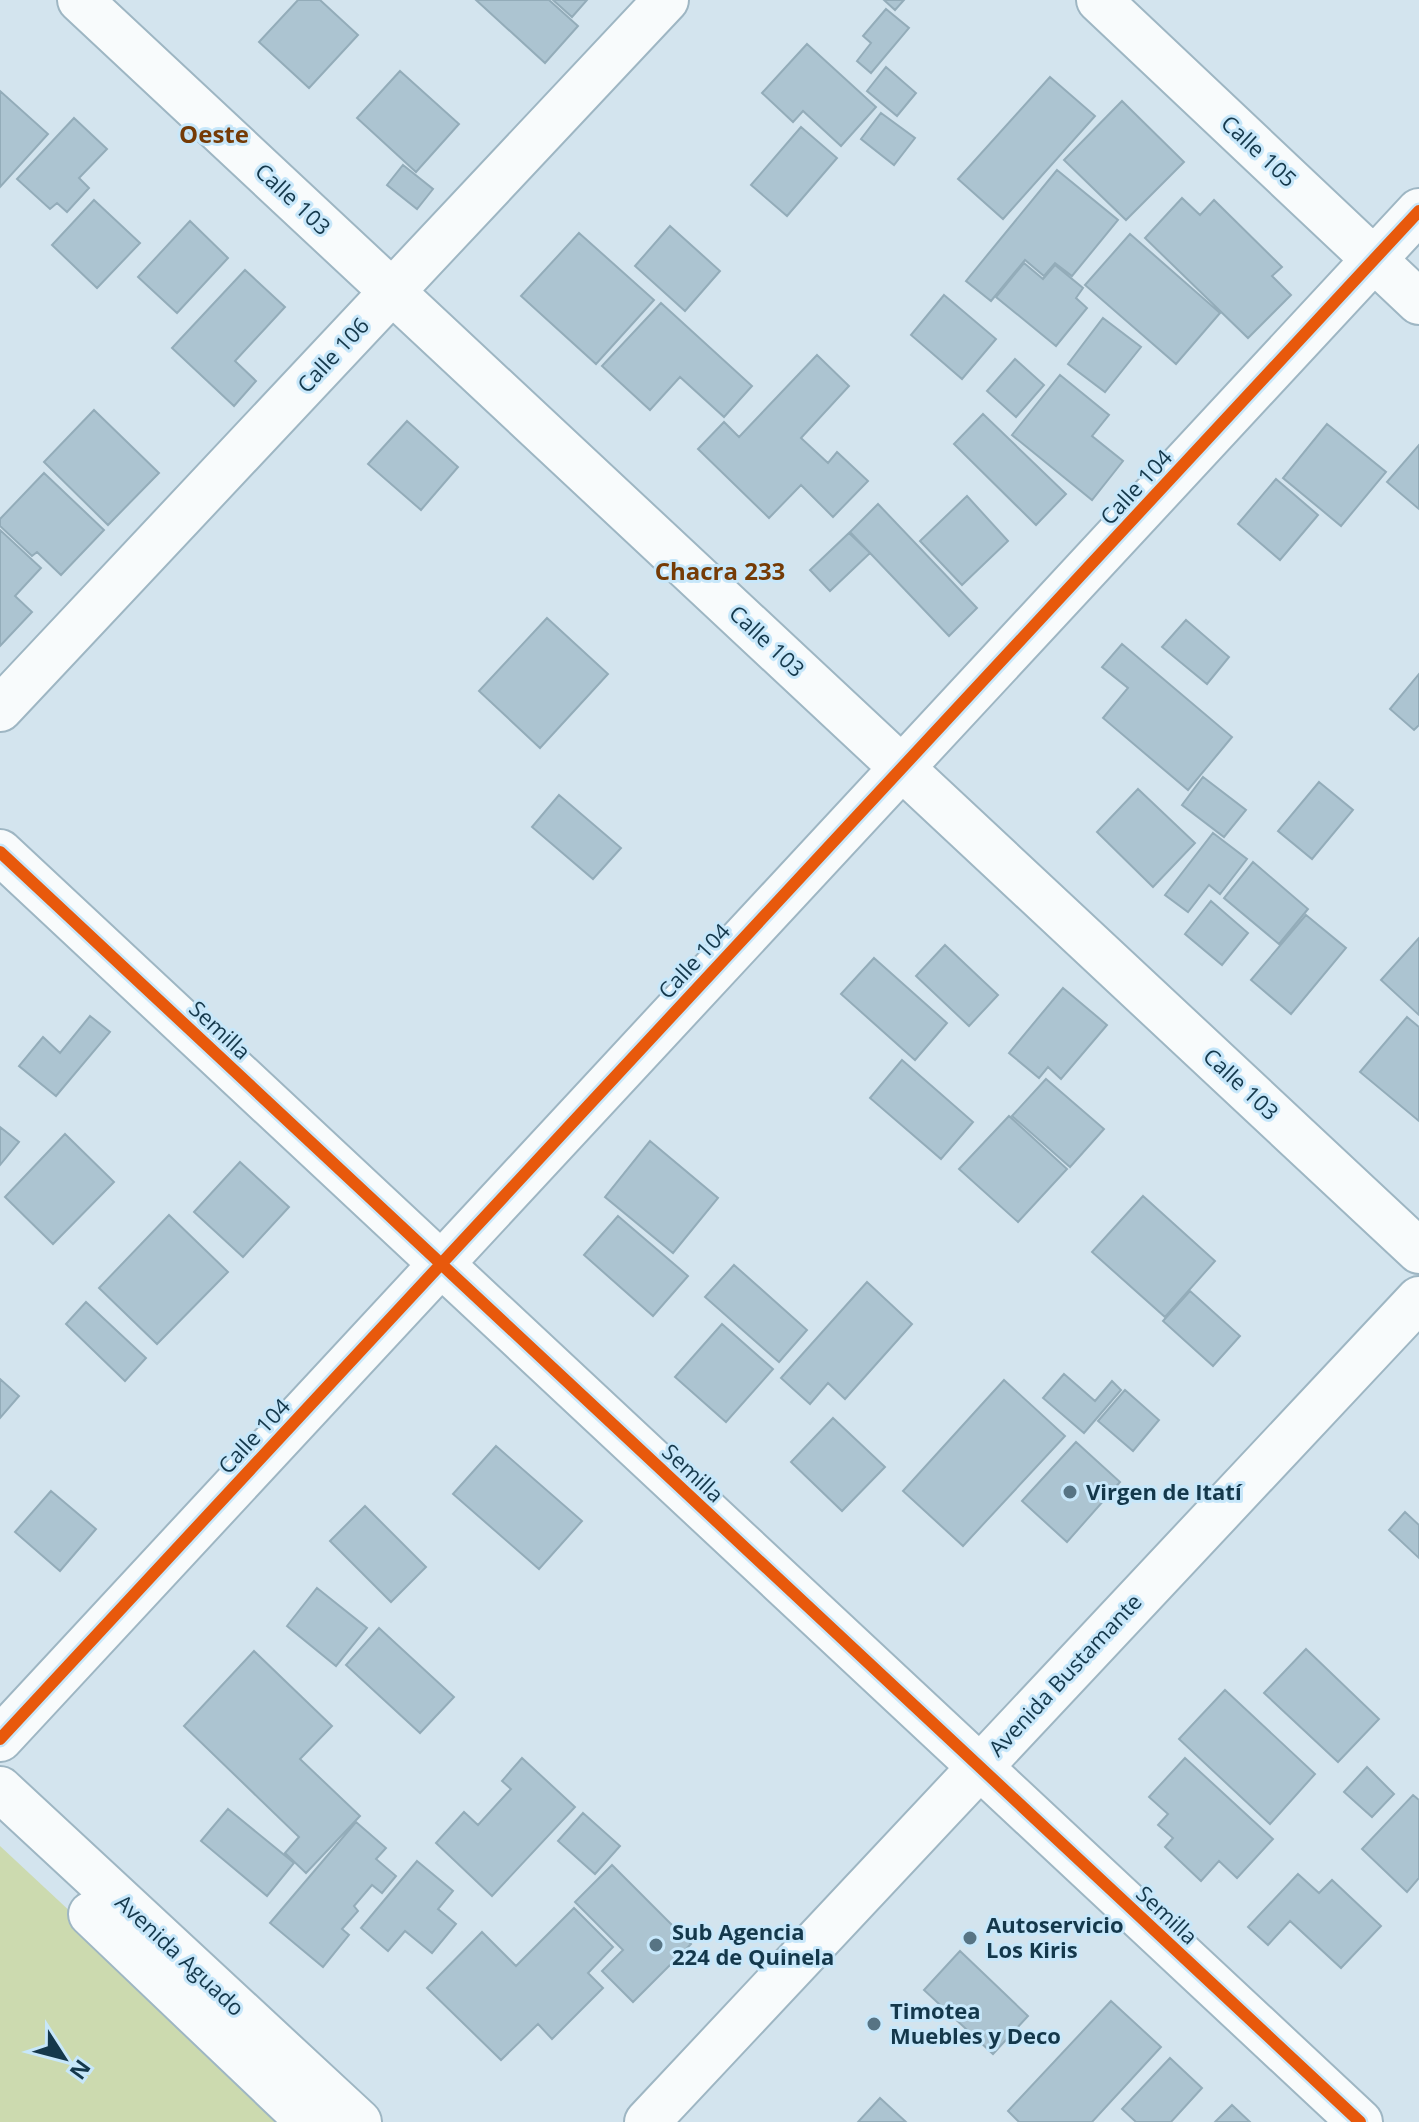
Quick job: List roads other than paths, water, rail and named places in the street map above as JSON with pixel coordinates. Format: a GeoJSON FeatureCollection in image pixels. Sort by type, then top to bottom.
{"type":"FeatureCollection","features":[{"type":"Feature","properties":{"kind":"street","name":"Calle 103"},"geometry":{"type":"LineString","coordinates":[[80,0],[1419,1251]]}},
{"type":"Feature","properties":{"kind":"street","name":"Calle 106"},"geometry":{"type":"LineString","coordinates":[[0,709],[666,0]]}},
{"type":"Feature","properties":{"kind":"street","name":"Calle 105"},"geometry":{"type":"LineString","coordinates":[[1099,0],[1419,302]]}},
{"type":"Feature","properties":{"kind":"street","name":"Calle 104"},"geometry":{"type":"LineString","coordinates":[[0,1739],[1419,211]]}},
{"type":"Feature","properties":{"kind":"street","name":"Semilla"},"geometry":{"type":"LineString","coordinates":[[0,852],[1360,2122]]}},
{"type":"Feature","properties":{"kind":"street","name":"Avenida Bustamante"},"geometry":{"type":"LineString","coordinates":[[647,2122],[1419,1299]]}},
{"type":"Feature","properties":{"kind":"street","name":"Avenida Aguado"},"geometry":{"type":"LineString","coordinates":[[0,1789],[359,2122]]}},
{"type":"Feature","properties":{"kind":"street","name":"Avenida Aguado"},"geometry":{"type":"LineString","coordinates":[[0,1827],[309,2122]]}},
{"type":"Feature","properties":{"kind":"place","name":"Virgen de Itatí"},"geometry":{"type":"Point","coordinates":[1070,1492]}},
{"type":"Feature","properties":{"kind":"place","name":"Autoservicio Los Kiris"},"geometry":{"type":"Point","coordinates":[970,1938]}},
{"type":"Feature","properties":{"kind":"place","name":"Sub Agencia 224 de Quinela"},"geometry":{"type":"Point","coordinates":[656,1945]}},
{"type":"Feature","properties":{"kind":"place","name":"Timotea Muebles y Deco"},"geometry":{"type":"Point","coordinates":[874,2024]}},
{"type":"Feature","properties":{"kind":"district","name":"Oeste"},"geometry":{"type":"Point","coordinates":[214,135]}},
{"type":"Feature","properties":{"kind":"district","name":"Chacra 233"},"geometry":{"type":"Point","coordinates":[720,572]}}]}
